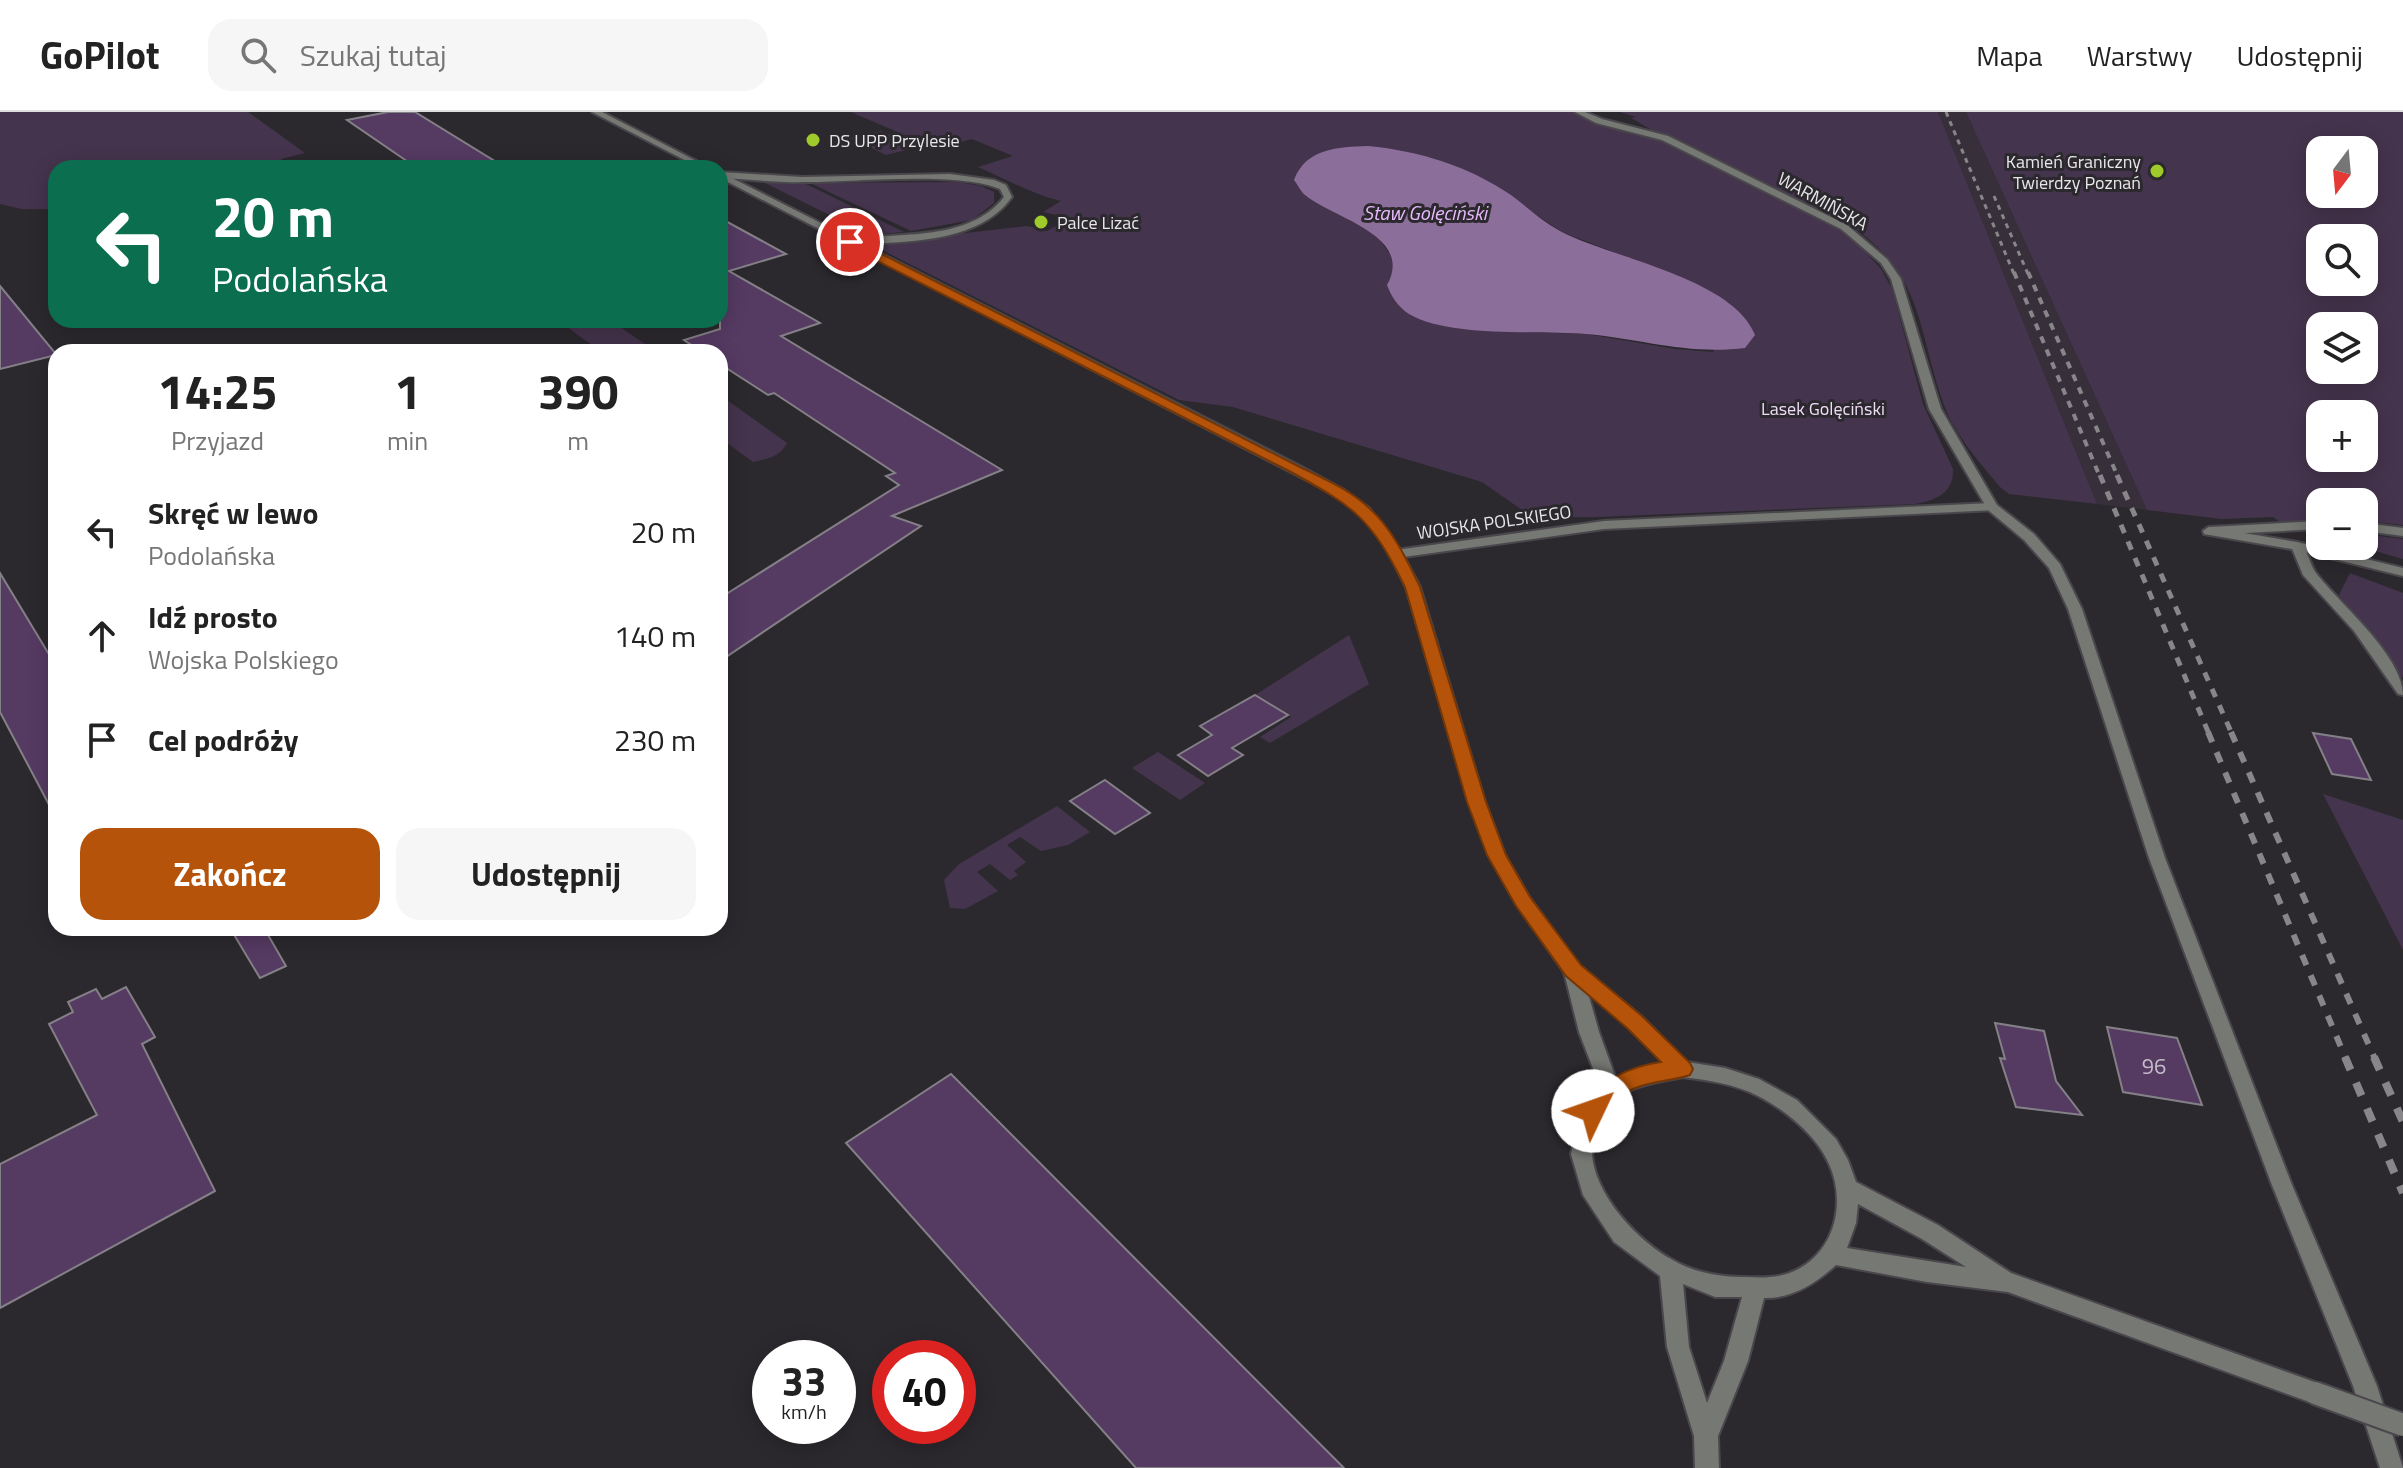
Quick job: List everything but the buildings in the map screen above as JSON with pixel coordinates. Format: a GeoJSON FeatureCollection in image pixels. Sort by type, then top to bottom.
{"type":"FeatureCollection","features":[{"type":"Feature","properties":{"kind":"street"},"geometry":{"type":"LineString","coordinates":[[596,112],[690,160]]}},
{"type":"Feature","properties":{"kind":"street","name":"WARMIŃSKA"},"geometry":{"type":"LineString","coordinates":[[1579,112],[1665,138],[1844,227],[1884,261],[1896,279],[1935,409],[1992,507]]}},
{"type":"Feature","properties":{"kind":"street"},"geometry":{"type":"LineString","coordinates":[[1610,112],[1644,133]]}},
{"type":"Feature","properties":{"kind":"street"},"geometry":{"type":"LineString","coordinates":[[728,175],[802,180],[974,179],[1003,187],[1008,197],[998,211],[969,226],[850,242]]}},
{"type":"Feature","properties":{"kind":"street","name":"WOJSKA POLSKIEGO"},"geometry":{"type":"LineString","coordinates":[[728,179],[1345,496],[1366,512],[1396,554],[1604,525],[1992,507]]}},
{"type":"Feature","properties":{"kind":"street"},"geometry":{"type":"LineString","coordinates":[[1992,507],[2029,537],[2055,567],[2075,609],[2157,858],[2271,1156],[2365,1386],[2392,1468]]}},
{"type":"Feature","properties":{"kind":"street"},"geometry":{"type":"LineString","coordinates":[[2306,526],[2209,531],[2306,547]]}},
{"type":"Feature","properties":{"kind":"street"},"geometry":{"type":"LineString","coordinates":[[2378,529],[2403,532]]}},
{"type":"Feature","properties":{"kind":"street"},"geometry":{"type":"LineString","coordinates":[[2297,546],[2308,572],[2359,628],[2403,691]]}},
{"type":"Feature","properties":{"kind":"street"},"geometry":{"type":"LineString","coordinates":[[1396,554],[1413,587],[1477,802],[1497,855],[1523,901],[1573,970],[1635,1022],[1682,1069]]}},
{"type":"Feature","properties":{"kind":"street"},"geometry":{"type":"LineString","coordinates":[[2363,560],[2403,572]]}},
{"type":"Feature","properties":{"kind":"street"},"geometry":{"type":"LineString","coordinates":[[1573,970],[1589,1032],[1611,1091]]}},
{"type":"Feature","properties":{"kind":"street"},"geometry":{"type":"LineString","coordinates":[[1682,1069],[1718,1073],[1754,1085],[1787,1104],[1823,1139],[1837,1159],[1848,1188],[1848,1224],[1834,1255],[1813,1274],[1788,1285],[1755,1291],[1713,1286],[1671,1272],[1637,1251],[1609,1224],[1591,1194],[1582,1164],[1583,1136],[1593,1111],[1611,1091],[1631,1079],[1682,1069]]}},
{"type":"Feature","properties":{"kind":"street"},"geometry":{"type":"LineString","coordinates":[[1848,1188],[1930,1232],[2008,1282],[2403,1425]]}},
{"type":"Feature","properties":{"kind":"street"},"geometry":{"type":"LineString","coordinates":[[1834,1255],[1927,1272],[2008,1282]]}},
{"type":"Feature","properties":{"kind":"street"},"geometry":{"type":"LineString","coordinates":[[1671,1272],[1678,1347],[1706,1436],[1707,1468]]}},
{"type":"Feature","properties":{"kind":"street"},"geometry":{"type":"LineString","coordinates":[[1706,1436],[1736,1361],[1755,1291]]}},
{"type":"Feature","properties":{"kind":"shaded area"},"geometry":{"type":"Polygon","coordinates":[[[1938,112],[1966,112],[2147,510],[2097,504],[1938,112]]]}},
{"type":"Feature","properties":{"kind":"green space"},"geometry":{"type":"Polygon","coordinates":[[[0,112],[248,112],[305,153],[282,160],[48,160],[48,209],[21,209],[0,204],[0,112]]]}},
{"type":"Feature","properties":{"kind":"green space","name":"Lasek Golęciński"},"geometry":{"type":"Polygon","coordinates":[[[851,112],[1574,112],[1605,125],[1661,139],[1839,228],[1881,269],[1892,289],[1923,404],[1953,469],[1953,477],[1942,494],[1915,504],[1532,517],[1482,482],[1233,407],[1179,400],[870,244],[1027,226],[1047,231],[1070,218],[1043,212],[1061,201],[978,167],[1013,156],[972,139],[937,149],[851,112]],[[1494,194],[1376,235],[1393,258],[1394,273],[1494,331],[1587,334],[1675,349],[1713,352],[1732,305],[1691,282],[1562,232],[1532,212],[1494,194]]]}},
{"type":"Feature","properties":{"kind":"green space"},"geometry":{"type":"Polygon","coordinates":[[[1620,112],[1938,112],[2097,504],[2009,494],[2000,487],[1969,448],[1949,416],[1906,286],[1894,266],[1853,227],[1631,118],[1636,117],[1620,112]]]}},
{"type":"Feature","properties":{"kind":"green space"},"geometry":{"type":"Polygon","coordinates":[[[1966,112],[2403,112],[2403,525],[2378,522],[2378,488],[2306,488],[2306,521],[2280,522],[2273,517],[2222,519],[2147,510],[1966,112]]]}},
{"type":"Feature","properties":{"kind":"green space"},"geometry":{"type":"Polygon","coordinates":[[[881,131],[918,147],[886,155],[850,138],[881,131]]]}},
{"type":"Feature","properties":{"kind":"green space"},"geometry":{"type":"Polygon","coordinates":[[[761,181],[804,183],[904,232],[870,235],[761,181]]]}},
{"type":"Feature","properties":{"kind":"green space"},"geometry":{"type":"Polygon","coordinates":[[[958,182],[994,192],[994,203],[972,220],[911,231],[810,183],[958,182]]]}},
{"type":"Feature","properties":{"kind":"green space"},"geometry":{"type":"Polygon","coordinates":[[[569,328],[622,328],[645,344],[592,344],[569,328]]]}},
{"type":"Feature","properties":{"kind":"green space"},"geometry":{"type":"Polygon","coordinates":[[[728,401],[787,443],[773,457],[753,462],[728,444],[728,401]]]}},
{"type":"Feature","properties":{"kind":"green space"},"geometry":{"type":"Polygon","coordinates":[[[2378,536],[2403,539],[2403,559],[2378,552],[2378,536]]]}},
{"type":"Feature","properties":{"kind":"green space"},"geometry":{"type":"Polygon","coordinates":[[[2350,573],[2403,593],[2403,678],[2339,595],[2350,573]]]}},
{"type":"Feature","properties":{"kind":"green space"},"geometry":{"type":"Polygon","coordinates":[[[1349,635],[1369,684],[1270,743],[1260,737],[1291,717],[1255,695],[1349,635]]]}},
{"type":"Feature","properties":{"kind":"green space"},"geometry":{"type":"Polygon","coordinates":[[[1158,752],[1205,783],[1180,800],[1132,768],[1158,752]]]}},
{"type":"Feature","properties":{"kind":"green space"},"geometry":{"type":"Polygon","coordinates":[[[2323,794],[2403,820],[2403,950],[2323,794]]]}},
{"type":"Feature","properties":{"kind":"green space"},"geometry":{"type":"Polygon","coordinates":[[[1057,806],[1090,832],[1068,845],[1041,851],[1020,837],[1007,845],[1026,862],[1014,871],[1018,875],[1010,880],[990,864],[977,872],[998,891],[965,909],[950,908],[944,880],[959,864],[1057,806]]]}},
{"type":"Feature","properties":{"kind":"water","name":"Staw Golęciński"},"geometry":{"type":"Polygon","coordinates":[[[1368,146],[1425,156],[1478,176],[1511,195],[1560,231],[1668,272],[1722,298],[1742,315],[1755,335],[1745,348],[1704,349],[1586,334],[1470,330],[1426,322],[1409,314],[1395,301],[1387,285],[1393,268],[1390,253],[1380,241],[1367,230],[1305,195],[1294,180],[1299,169],[1315,155],[1345,147],[1368,146]]]}},
{"type":"Feature","properties":{"kind":"railway"},"geometry":{"type":"LineString","coordinates":[[1946,112],[2014,274]]}},
{"type":"Feature","properties":{"kind":"railway"},"geometry":{"type":"LineString","coordinates":[[1994,196],[2028,274]]}},
{"type":"Feature","properties":{"kind":"railway"},"geometry":{"type":"LineString","coordinates":[[2014,272],[2100,477]]}},
{"type":"Feature","properties":{"kind":"railway"},"geometry":{"type":"LineString","coordinates":[[2028,272],[2118,477]]}},
{"type":"Feature","properties":{"kind":"railway"},"geometry":{"type":"LineString","coordinates":[[2100,475],[2209,734]]}},
{"type":"Feature","properties":{"kind":"railway"},"geometry":{"type":"LineString","coordinates":[[2117,475],[2232,734]]}},
{"type":"Feature","properties":{"kind":"railway"},"geometry":{"type":"LineString","coordinates":[[2208,732],[2346,1059]]}},
{"type":"Feature","properties":{"kind":"railway"},"geometry":{"type":"LineString","coordinates":[[2231,732],[2375,1059]]}},
{"type":"Feature","properties":{"kind":"railway"},"geometry":{"type":"LineString","coordinates":[[2345,1057],[2403,1193]]}},
{"type":"Feature","properties":{"kind":"railway"},"geometry":{"type":"LineString","coordinates":[[2374,1057],[2403,1122]]}},
{"type":"Feature","properties":{"kind":"place","name":"DS UPP Przylesie"},"geometry":{"type":"Point","coordinates":[813,140]}},
{"type":"Feature","properties":{"kind":"place","name":"Kamień Graniczny Twierdzy Poznań"},"geometry":{"type":"Point","coordinates":[2157,171]}},
{"type":"Feature","properties":{"kind":"place","name":"Palce Lizać"},"geometry":{"type":"Point","coordinates":[1041,222]}},
{"type":"Feature","properties":{"kind":"route"},"geometry":{"type":"LineString","coordinates":[[850,242],[1294,468],[1345,496],[1366,512],[1396,554],[1413,587],[1477,802],[1497,855],[1523,901],[1573,970],[1635,1022],[1682,1069],[1631,1079],[1611,1091],[1593,1111]]}}]}
